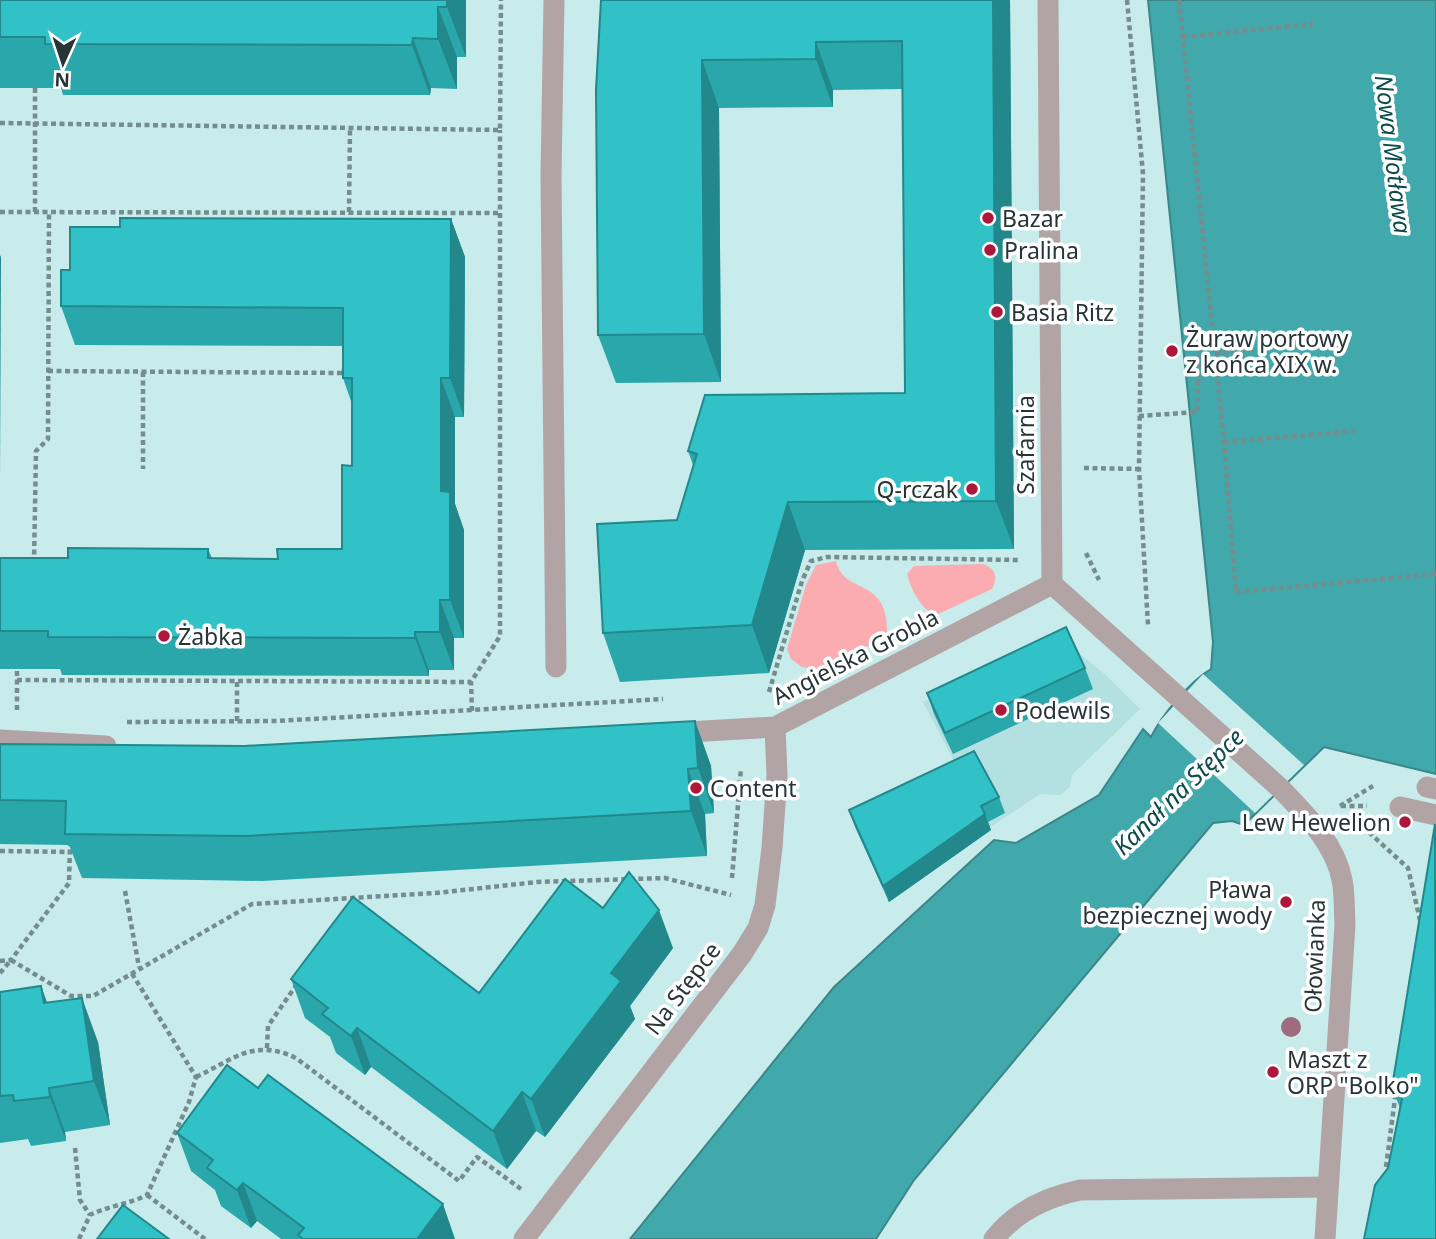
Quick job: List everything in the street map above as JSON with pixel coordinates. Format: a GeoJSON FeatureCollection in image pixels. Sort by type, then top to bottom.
{"type":"FeatureCollection","features":[{"type":"Feature","properties":{"kind":"street"},"geometry":{"type":"LineString","coordinates":[[554,0],[551,176],[556,667]]}},
{"type":"Feature","properties":{"kind":"street","name":"Szafarnia"},"geometry":{"type":"LineString","coordinates":[[1048,0],[1052,584]]}},
{"type":"Feature","properties":{"kind":"street","name":"Ołowianka"},"geometry":{"type":"LineString","coordinates":[[1052,584],[1280,788],[1311,821],[1330,847],[1342,878],[1345,925],[1325,1239]]}},
{"type":"Feature","properties":{"kind":"street","name":"Angielska Grobla"},"geometry":{"type":"LineString","coordinates":[[646,735],[775,727],[1052,584]]}},
{"type":"Feature","properties":{"kind":"street","name":"Na Stępce"},"geometry":{"type":"LineString","coordinates":[[524,1239],[758,928],[765,905],[772,848],[777,775],[775,727]]}},
{"type":"Feature","properties":{"kind":"street"},"geometry":{"type":"LineString","coordinates":[[0,740],[124,747]]}},
{"type":"Feature","properties":{"kind":"street"},"geometry":{"type":"LineString","coordinates":[[1401,807],[1436,816]]}},
{"type":"Feature","properties":{"kind":"street"},"geometry":{"type":"LineString","coordinates":[[994,1239],[1019,1216],[1051,1196],[1080,1190],[1327,1187]]}},
{"type":"Feature","properties":{"kind":"path"},"geometry":{"type":"LineString","coordinates":[[472,711],[471,682],[500,636],[501,0]]}},
{"type":"Feature","properties":{"kind":"path"},"geometry":{"type":"LineString","coordinates":[[1127,0],[1143,174],[1139,469],[1149,638]]}},
{"type":"Feature","properties":{"kind":"path"},"geometry":{"type":"LineString","coordinates":[[1179,0],[1224,442],[1236,592],[1436,574]]}},
{"type":"Feature","properties":{"kind":"path"},"geometry":{"type":"LineString","coordinates":[[1183,37],[1313,24]]}},
{"type":"Feature","properties":{"kind":"path"},"geometry":{"type":"LineString","coordinates":[[35,84],[35,212]]}},
{"type":"Feature","properties":{"kind":"path"},"geometry":{"type":"LineString","coordinates":[[0,123],[500,130]]}},
{"type":"Feature","properties":{"kind":"path"},"geometry":{"type":"LineString","coordinates":[[345,226],[350,128]]}},
{"type":"Feature","properties":{"kind":"path"},"geometry":{"type":"LineString","coordinates":[[0,212],[499,213]]}},
{"type":"Feature","properties":{"kind":"path"},"geometry":{"type":"LineString","coordinates":[[34,570],[36,451],[48,439],[49,212]]}},
{"type":"Feature","properties":{"kind":"path"},"geometry":{"type":"LineString","coordinates":[[1215,353],[1347,340]]}},
{"type":"Feature","properties":{"kind":"path"},"geometry":{"type":"LineString","coordinates":[[1139,416],[1196,412],[1200,345],[1214,342]]}},
{"type":"Feature","properties":{"kind":"path"},"geometry":{"type":"LineString","coordinates":[[48,371],[344,373],[344,359]]}},
{"type":"Feature","properties":{"kind":"path"},"geometry":{"type":"LineString","coordinates":[[143,372],[143,468]]}},
{"type":"Feature","properties":{"kind":"path"},"geometry":{"type":"LineString","coordinates":[[1224,442],[1355,430]]}},
{"type":"Feature","properties":{"kind":"path"},"geometry":{"type":"LineString","coordinates":[[1080,468],[1139,469]]}},
{"type":"Feature","properties":{"kind":"path"},"geometry":{"type":"LineString","coordinates":[[1084,550],[1099,581]]}},
{"type":"Feature","properties":{"kind":"path"},"geometry":{"type":"LineString","coordinates":[[756,693],[772,692],[802,581],[811,561],[827,557],[1019,558],[1015,567]]}},
{"type":"Feature","properties":{"kind":"path"},"geometry":{"type":"LineString","coordinates":[[17,666],[17,717]]}},
{"type":"Feature","properties":{"kind":"path"},"geometry":{"type":"LineString","coordinates":[[17,680],[471,682]]}},
{"type":"Feature","properties":{"kind":"path"},"geometry":{"type":"LineString","coordinates":[[237,681],[237,721]]}},
{"type":"Feature","properties":{"kind":"path"},"geometry":{"type":"LineString","coordinates":[[124,722],[237,721],[472,711],[675,698]]}},
{"type":"Feature","properties":{"kind":"path"},"geometry":{"type":"LineString","coordinates":[[1340,806],[1375,785]]}},
{"type":"Feature","properties":{"kind":"path"},"geometry":{"type":"LineString","coordinates":[[1331,798],[1408,868],[1420,915],[1419,928]]}},
{"type":"Feature","properties":{"kind":"path"},"geometry":{"type":"LineString","coordinates":[[0,973],[69,883],[70,845]]}},
{"type":"Feature","properties":{"kind":"path"},"geometry":{"type":"LineString","coordinates":[[0,851],[69,852]]}},
{"type":"Feature","properties":{"kind":"path"},"geometry":{"type":"LineString","coordinates":[[0,961],[11,960],[71,996],[93,996],[252,904],[436,892],[537,881],[665,878],[731,895]]}},
{"type":"Feature","properties":{"kind":"path"},"geometry":{"type":"LineString","coordinates":[[125,891],[139,967]]}},
{"type":"Feature","properties":{"kind":"path"},"geometry":{"type":"LineString","coordinates":[[347,908],[353,896]]}},
{"type":"Feature","properties":{"kind":"path"},"geometry":{"type":"LineString","coordinates":[[79,1239],[90,1215],[147,1195],[189,1102],[196,1077],[131,972]]}},
{"type":"Feature","properties":{"kind":"path"},"geometry":{"type":"LineString","coordinates":[[267,1048],[268,1026],[302,977]]}},
{"type":"Feature","properties":{"kind":"path"},"geometry":{"type":"LineString","coordinates":[[196,1077],[253,1050],[267,1048],[283,1051],[459,1181],[477,1157],[547,1209]]}},
{"type":"Feature","properties":{"kind":"path"},"geometry":{"type":"LineString","coordinates":[[1383,1179],[1397,1087]]}},
{"type":"Feature","properties":{"kind":"path"},"geometry":{"type":"LineString","coordinates":[[75,1148],[80,1200],[90,1215]]}},
{"type":"Feature","properties":{"kind":"path"},"geometry":{"type":"LineString","coordinates":[[1386,1167],[1396,1169]]}},
{"type":"Feature","properties":{"kind":"path"},"geometry":{"type":"LineString","coordinates":[[147,1195],[205,1239]]}},
{"type":"Feature","properties":{"kind":"shaded area"},"geometry":{"type":"Polygon","coordinates":[[[836,561],[848,579],[874,595],[881,604],[886,617],[887,637],[817,670],[802,667],[791,659],[787,649],[806,585],[816,565],[836,561]]]}},
{"type":"Feature","properties":{"kind":"shaded area"},"geometry":{"type":"Polygon","coordinates":[[[983,564],[995,574],[992,589],[934,616],[917,597],[907,574],[914,566],[983,564]]]}},
{"type":"Feature","properties":{"kind":"shaded area"},"geometry":{"type":"Polygon","coordinates":[[[1058,640],[1074,649],[1108,677],[1140,709],[1072,775],[1070,787],[1060,795],[1040,794],[989,828],[923,702],[1058,640]]]}},
{"type":"Feature","properties":{"kind":"water"},"geometry":{"type":"Polygon","coordinates":[[[1148,0],[1436,0],[1436,774],[1324,747],[1244,825],[1232,821],[1213,823],[914,1180],[876,1239],[630,1239],[834,987],[994,840],[1016,843],[1099,795],[1143,729],[1151,737],[1177,699],[1211,669],[1213,642],[1148,0]]]}},
{"type":"Feature","properties":{"kind":"pier"},"geometry":{"type":"Polygon","coordinates":[[[1203,674],[1304,765],[1255,813],[1158,723],[1203,674]]]}},
{"type":"Feature","properties":{"kind":"building"},"geometry":{"type":"Polygon","coordinates":[[[0,0],[447,0],[447,7],[438,7],[438,39],[413,38],[412,45],[45,44],[45,37],[0,37],[0,0]]]}},
{"type":"Feature","properties":{"kind":"building"},"geometry":{"type":"Polygon","coordinates":[[[601,0],[993,0],[996,501],[788,502],[752,625],[603,633],[597,524],[677,520],[697,454],[688,451],[705,395],[905,393],[902,41],[816,42],[816,59],[702,60],[704,334],[598,335],[596,89],[601,0]]]}},
{"type":"Feature","properties":{"kind":"building"},"geometry":{"type":"Polygon","coordinates":[[[120,218],[451,219],[450,378],[441,378],[441,491],[450,492],[450,600],[440,600],[440,632],[415,632],[415,638],[48,637],[48,631],[0,631],[0,558],[68,558],[68,548],[208,549],[208,558],[278,559],[277,549],[342,549],[342,465],[352,466],[352,378],[343,378],[343,308],[61,306],[61,270],[70,270],[70,227],[120,227],[120,218]]]}},
{"type":"Feature","properties":{"kind":"building"},"geometry":{"type":"Polygon","coordinates":[[[1066,627],[1085,668],[945,733],[927,693],[1066,627]]]}},
{"type":"Feature","properties":{"kind":"building"},"geometry":{"type":"Polygon","coordinates":[[[695,721],[698,768],[688,769],[691,811],[246,836],[65,834],[66,801],[0,800],[0,744],[244,746],[695,721]]]}},
{"type":"Feature","properties":{"kind":"building"},"geometry":{"type":"Polygon","coordinates":[[[974,751],[999,797],[981,806],[985,814],[883,886],[849,810],[974,751]]]}},
{"type":"Feature","properties":{"kind":"building"},"geometry":{"type":"Polygon","coordinates":[[[1435,824],[1436,1239],[1364,1239],[1375,1185],[1388,1168],[1404,1089],[1392,1087],[1435,824]]]}},
{"type":"Feature","properties":{"kind":"building"},"geometry":{"type":"Polygon","coordinates":[[[629,872],[659,910],[611,973],[621,981],[531,1099],[522,1092],[493,1131],[357,1028],[351,1036],[322,1014],[328,1008],[291,979],[353,897],[479,993],[565,879],[603,908],[629,872]]]}},
{"type":"Feature","properties":{"kind":"building"},"geometry":{"type":"Polygon","coordinates":[[[41,986],[44,1003],[82,998],[94,1081],[49,1088],[50,1097],[14,1101],[13,1095],[0,1096],[0,992],[41,986]]]}},
{"type":"Feature","properties":{"kind":"building"},"geometry":{"type":"Polygon","coordinates":[[[227,1065],[258,1088],[268,1075],[443,1204],[417,1239],[303,1239],[298,1235],[304,1228],[243,1183],[237,1190],[207,1168],[213,1160],[177,1133],[227,1065]]]}},
{"type":"Feature","properties":{"kind":"building"},"geometry":{"type":"Polygon","coordinates":[[[123,1205],[169,1239],[97,1239],[123,1205]]]}},
{"type":"Feature","properties":{"kind":"place","name":"Bazar"},"geometry":{"type":"Point","coordinates":[988,218]}},
{"type":"Feature","properties":{"kind":"place","name":"Pralina"},"geometry":{"type":"Point","coordinates":[990,250]}},
{"type":"Feature","properties":{"kind":"place","name":"Basia Ritz"},"geometry":{"type":"Point","coordinates":[997,312]}},
{"type":"Feature","properties":{"kind":"place","name":"Żuraw portowy z końca XIX w."},"geometry":{"type":"Point","coordinates":[1172,351]}},
{"type":"Feature","properties":{"kind":"place","name":"Q-rczak"},"geometry":{"type":"Point","coordinates":[972,489]}},
{"type":"Feature","properties":{"kind":"place","name":"Żabka"},"geometry":{"type":"Point","coordinates":[164,636]}},
{"type":"Feature","properties":{"kind":"place","name":"Podewils"},"geometry":{"type":"Point","coordinates":[1001,710]}},
{"type":"Feature","properties":{"kind":"place","name":"Content"},"geometry":{"type":"Point","coordinates":[696,788]}},
{"type":"Feature","properties":{"kind":"place","name":"Lew Hewelion"},"geometry":{"type":"Point","coordinates":[1405,822]}},
{"type":"Feature","properties":{"kind":"place","name":"Pława bezpiecznej wody"},"geometry":{"type":"Point","coordinates":[1286,902]}},
{"type":"Feature","properties":{"kind":"place","name":"Maszt z ORP \"Bolko\""},"geometry":{"type":"Point","coordinates":[1273,1072]}},
{"type":"Feature","properties":{"kind":"water label","name":"Nowa Motława"},"geometry":{"type":"Point","coordinates":[1394,154]}},
{"type":"Feature","properties":{"kind":"water label","name":"Kanał na Stępce"},"geometry":{"type":"Point","coordinates":[1178,791]}}]}
